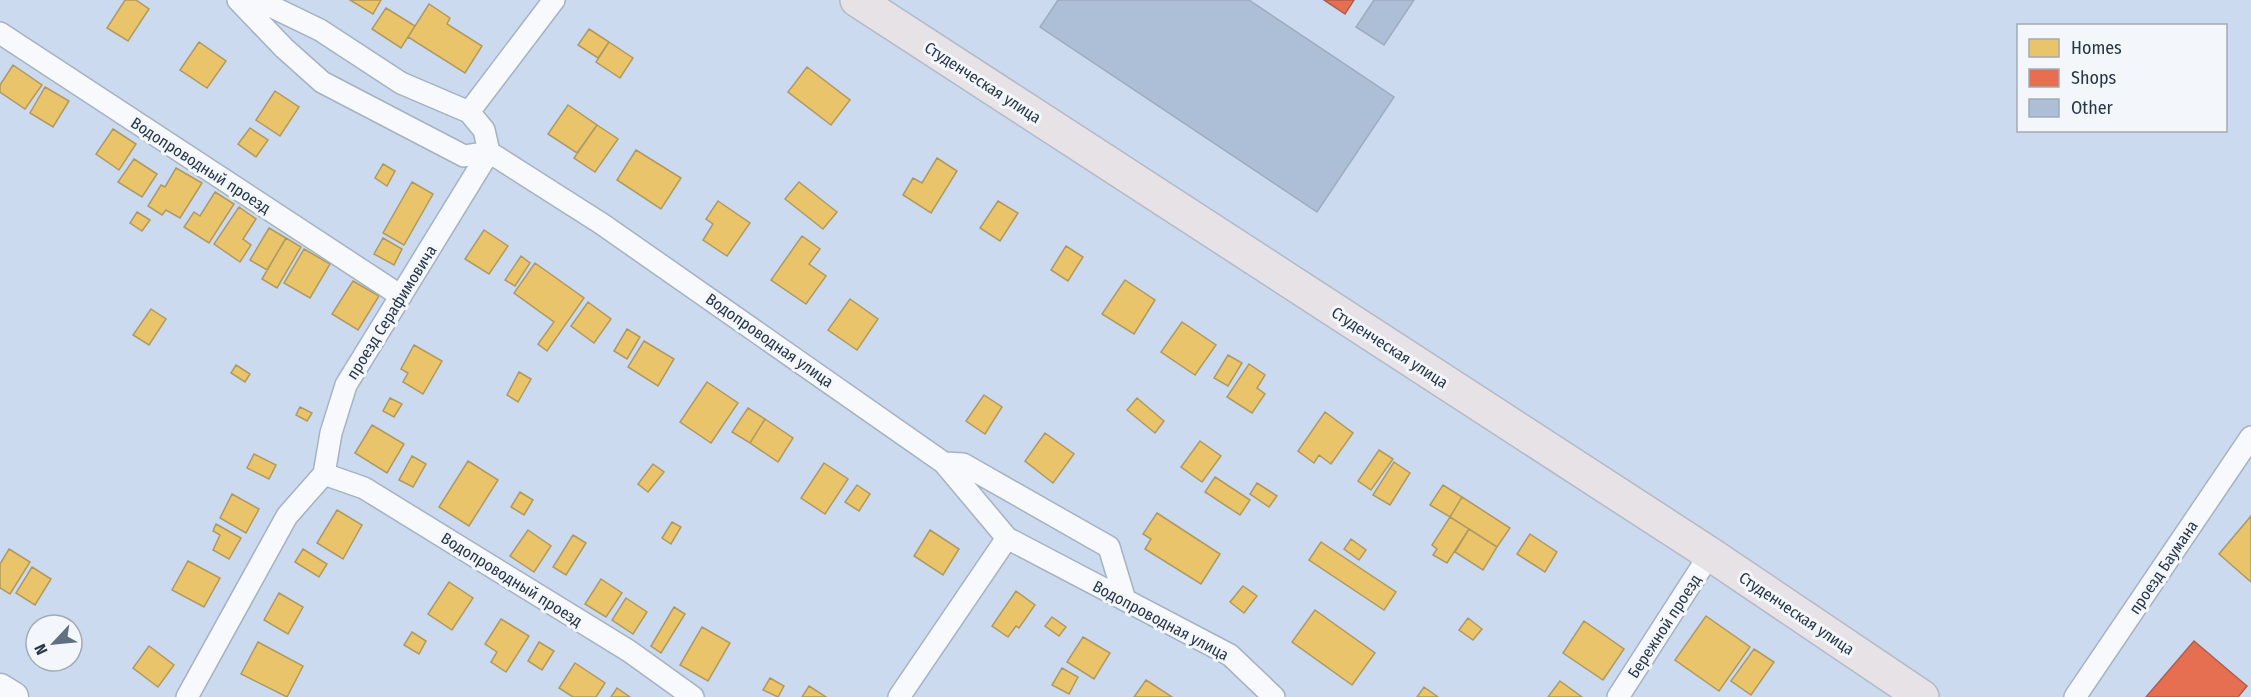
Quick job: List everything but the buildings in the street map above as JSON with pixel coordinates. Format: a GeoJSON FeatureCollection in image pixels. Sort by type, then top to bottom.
{"type":"FeatureCollection","features":[{"type":"Feature","properties":{"kind":"main road","name":"Студенческая улица"},"geometry":{"type":"LineString","coordinates":[[856,0],[1710,554],[1922,697]]}},
{"type":"Feature","properties":{"kind":"street"},"geometry":{"type":"LineString","coordinates":[[238,0],[284,48],[322,82],[464,156],[489,152],[484,130],[469,112],[401,83],[320,30],[258,0]]}},
{"type":"Feature","properties":{"kind":"street"},"geometry":{"type":"LineString","coordinates":[[469,112],[554,0]]}},
{"type":"Feature","properties":{"kind":"street","name":"Водопроводный проезд"},"geometry":{"type":"LineString","coordinates":[[0,33],[402,296]]}},
{"type":"Feature","properties":{"kind":"street","name":"проезд Серафимовича"},"geometry":{"type":"LineString","coordinates":[[324,474],[332,433],[346,385],[489,152]]}},
{"type":"Feature","properties":{"kind":"street","name":"Водопроводная улица"},"geometry":{"type":"LineString","coordinates":[[489,152],[602,224],[944,462],[1007,538],[1230,655],[1274,697]]}},
{"type":"Feature","properties":{"kind":"street","name":"проезд Баумана"},"geometry":{"type":"LineString","coordinates":[[2075,697],[2251,437]]}},
{"type":"Feature","properties":{"kind":"street"},"geometry":{"type":"LineString","coordinates":[[944,462],[963,464],[1109,547],[1125,600]]}},
{"type":"Feature","properties":{"kind":"street"},"geometry":{"type":"LineString","coordinates":[[187,697],[287,516],[324,474]]}},
{"type":"Feature","properties":{"kind":"street","name":"Водопроводный проезд"},"geometry":{"type":"LineString","coordinates":[[324,474],[374,494],[629,651],[693,697]]}},
{"type":"Feature","properties":{"kind":"street"},"geometry":{"type":"LineString","coordinates":[[899,697],[1007,538]]}},
{"type":"Feature","properties":{"kind":"street","name":"Бережной проезд"},"geometry":{"type":"LineString","coordinates":[[1618,697],[1710,554]]}},
{"type":"Feature","properties":{"kind":"street"},"geometry":{"type":"LineString","coordinates":[[0,689],[13,697]]}}]}
